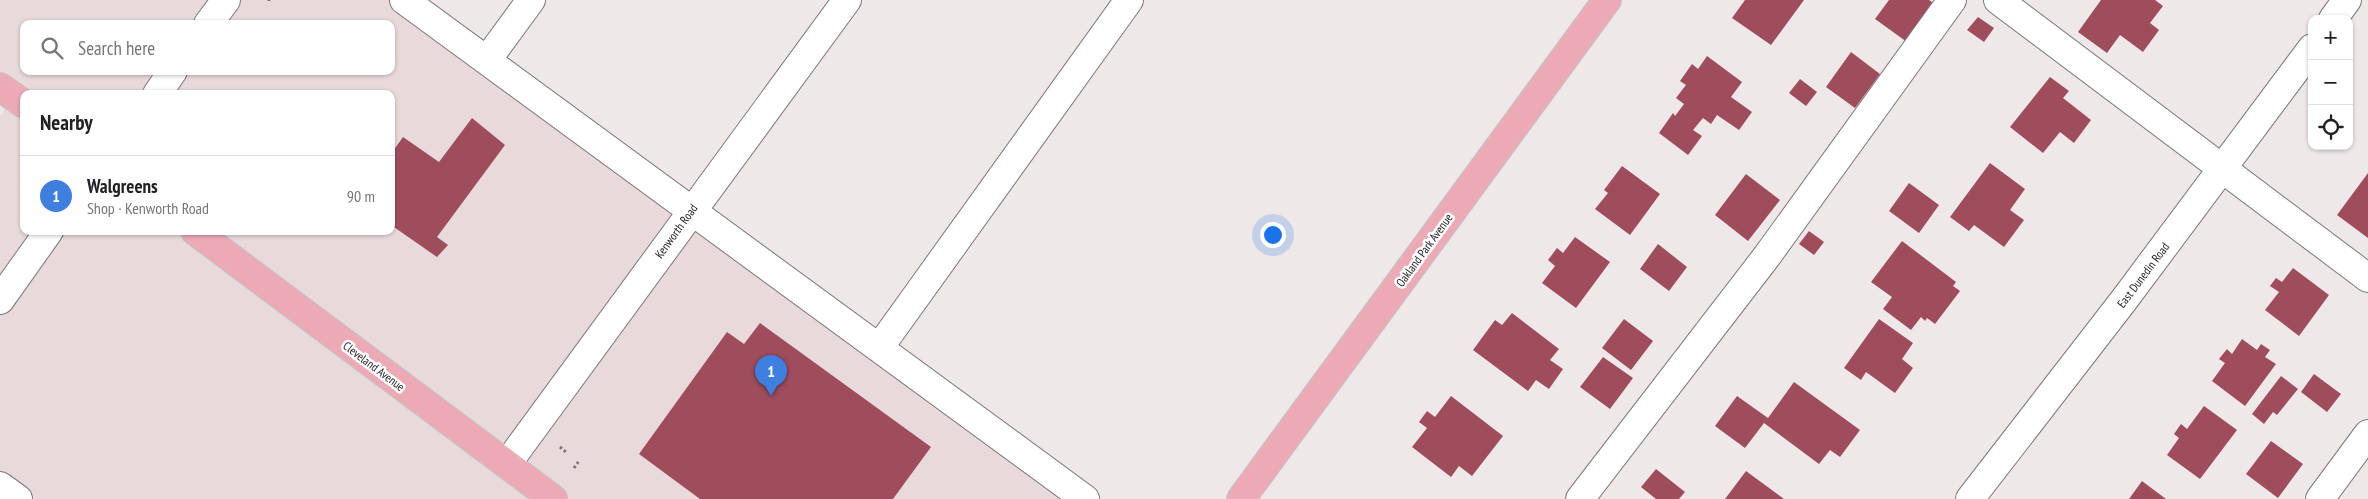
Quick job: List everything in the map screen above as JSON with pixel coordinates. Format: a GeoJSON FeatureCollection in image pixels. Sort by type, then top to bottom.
{"type":"FeatureCollection","features":[{"type":"Feature","properties":{"kind":"main road","name":"Oakland Park Avenue"},"geometry":{"type":"LineString","coordinates":[[1241,499],[1607,0]]}},
{"type":"Feature","properties":{"kind":"main road"},"geometry":{"type":"LineString","coordinates":[[0,87],[20,101]]}},
{"type":"Feature","properties":{"kind":"main road","name":"Cleveland Avenue"},"geometry":{"type":"LineString","coordinates":[[200,235],[553,499]]}},
{"type":"Feature","properties":{"kind":"street"},"geometry":{"type":"LineString","coordinates":[[211,20],[226,0]]}},
{"type":"Feature","properties":{"kind":"street"},"geometry":{"type":"LineString","coordinates":[[404,0],[1085,499]]}},
{"type":"Feature","properties":{"kind":"street"},"geometry":{"type":"LineString","coordinates":[[487,60],[531,0]]}},
{"type":"Feature","properties":{"kind":"street","name":"Kenworth Road"},"geometry":{"type":"LineString","coordinates":[[507,464],[847,0]]}},
{"type":"Feature","properties":{"kind":"street"},"geometry":{"type":"LineString","coordinates":[[879,348],[1129,0]]}},
{"type":"Feature","properties":{"kind":"street"},"geometry":{"type":"LineString","coordinates":[[1580,499],[1767,256],[1952,0]]}},
{"type":"Feature","properties":{"kind":"street"},"geometry":{"type":"LineString","coordinates":[[1998,0],[2368,278]]}},
{"type":"Feature","properties":{"kind":"street"},"geometry":{"type":"LineString","coordinates":[[2336,15],[2347,0]]}},
{"type":"Feature","properties":{"kind":"street","name":"East Dunedin Road"},"geometry":{"type":"LineString","coordinates":[[1970,499],[2308,53]]}},
{"type":"Feature","properties":{"kind":"street"},"geometry":{"type":"LineString","coordinates":[[160,90],[170,75]]}},
{"type":"Feature","properties":{"kind":"street"},"geometry":{"type":"LineString","coordinates":[[0,300],[46,235]]}},
{"type":"Feature","properties":{"kind":"street"},"geometry":{"type":"LineString","coordinates":[[2320,499],[2368,434]]}},
{"type":"Feature","properties":{"kind":"street"},"geometry":{"type":"LineString","coordinates":[[0,486],[18,499]]}},
{"type":"Feature","properties":{"kind":"path"},"geometry":{"type":"LineString","coordinates":[[574,468],[579,461]]}},
{"type":"Feature","properties":{"kind":"shaded area"},"geometry":{"type":"Polygon","coordinates":[[[0,0],[410,0],[1089,499],[31,499],[0,477],[0,116],[15,95],[0,84],[0,0]]]}},
{"type":"Feature","properties":{"kind":"building"},"geometry":{"type":"Polygon","coordinates":[[[1745,0],[1804,0],[1771,45],[1732,18],[1745,0]]]}},
{"type":"Feature","properties":{"kind":"building"},"geometry":{"type":"Polygon","coordinates":[[[1889,0],[1929,0],[1935,4],[1907,42],[1875,19],[1889,0]]]}},
{"type":"Feature","properties":{"kind":"building"},"geometry":{"type":"Polygon","coordinates":[[[2101,0],[2155,0],[2163,6],[2150,23],[2159,30],[2143,52],[2120,35],[2107,53],[2078,32],[2101,0]]]}},
{"type":"Feature","properties":{"kind":"building"},"geometry":{"type":"Polygon","coordinates":[[[1978,17],[1994,28],[1984,42],[1967,30],[1978,17]]]}},
{"type":"Feature","properties":{"kind":"building"},"geometry":{"type":"Polygon","coordinates":[[[1851,52],[1880,74],[1855,108],[1826,87],[1851,52]]]}},
{"type":"Feature","properties":{"kind":"building"},"geometry":{"type":"Polygon","coordinates":[[[1707,56],[1742,82],[1731,97],[1752,112],[1739,130],[1717,115],[1711,124],[1703,118],[1693,130],[1702,136],[1688,155],[1659,133],[1673,113],[1675,116],[1684,104],[1676,98],[1686,85],[1680,81],[1692,64],[1698,69],[1707,56]]]}},
{"type":"Feature","properties":{"kind":"building"},"geometry":{"type":"Polygon","coordinates":[[[2050,77],[2069,91],[2063,98],[2091,120],[2074,143],[2060,132],[2043,153],[2010,127],[2050,77]]]}},
{"type":"Feature","properties":{"kind":"building"},"geometry":{"type":"Polygon","coordinates":[[[1800,79],[1817,92],[1806,106],[1789,93],[1800,79]]]}},
{"type":"Feature","properties":{"kind":"building"},"geometry":{"type":"Polygon","coordinates":[[[472,118],[505,145],[437,237],[448,245],[437,257],[395,228],[395,148],[403,137],[439,162],[472,118]]]}},
{"type":"Feature","properties":{"kind":"building"},"geometry":{"type":"Polygon","coordinates":[[[1990,163],[2025,189],[2010,210],[2024,220],[2004,247],[1974,225],[1969,231],[1950,217],[1990,163]]]}},
{"type":"Feature","properties":{"kind":"building"},"geometry":{"type":"Polygon","coordinates":[[[1622,166],[1660,194],[1630,235],[1595,209],[1608,193],[1604,190],[1622,166]]]}},
{"type":"Feature","properties":{"kind":"building"},"geometry":{"type":"Polygon","coordinates":[[[2368,173],[2368,238],[2337,215],[2368,173]]]}},
{"type":"Feature","properties":{"kind":"building"},"geometry":{"type":"Polygon","coordinates":[[[1746,174],[1780,200],[1748,241],[1715,215],[1746,174]]]}},
{"type":"Feature","properties":{"kind":"building"},"geometry":{"type":"Polygon","coordinates":[[[1909,183],[1939,205],[1919,233],[1889,211],[1909,183]]]}},
{"type":"Feature","properties":{"kind":"building"},"geometry":{"type":"Polygon","coordinates":[[[1809,231],[1824,242],[1814,255],[1799,244],[1809,231]]]}},
{"type":"Feature","properties":{"kind":"building"},"geometry":{"type":"Polygon","coordinates":[[[1575,237],[1610,262],[1576,308],[1542,283],[1555,266],[1548,260],[1557,248],[1563,253],[1575,237]]]}},
{"type":"Feature","properties":{"kind":"building"},"geometry":{"type":"Polygon","coordinates":[[[1902,241],[1956,282],[1953,286],[1960,291],[1935,324],[1927,318],[1925,321],[1921,317],[1911,330],[1883,309],[1892,297],[1871,282],[1902,241]]]}},
{"type":"Feature","properties":{"kind":"building"},"geometry":{"type":"Polygon","coordinates":[[[1658,244],[1687,267],[1669,291],[1640,269],[1658,244]]]}},
{"type":"Feature","properties":{"kind":"building"},"geometry":{"type":"Polygon","coordinates":[[[2293,268],[2329,295],[2299,336],[2265,310],[2279,292],[2270,286],[2276,278],[2282,282],[2293,268]]]}},
{"type":"Feature","properties":{"kind":"building"},"geometry":{"type":"Polygon","coordinates":[[[1512,313],[1559,349],[1550,360],[1563,369],[1549,389],[1536,380],[1528,391],[1473,350],[1495,320],[1502,325],[1512,313]]]}},
{"type":"Feature","properties":{"kind":"building"},"geometry":{"type":"Polygon","coordinates":[[[1624,319],[1653,341],[1631,370],[1602,348],[1624,319]]]}},
{"type":"Feature","properties":{"kind":"building"},"geometry":{"type":"Polygon","coordinates":[[[1879,319],[1913,343],[1902,359],[1913,368],[1895,393],[1866,372],[1861,380],[1844,368],[1879,319]]]}},
{"type":"Feature","properties":{"kind":"building"},"geometry":{"type":"Polygon","coordinates":[[[760,323],[931,447],[893,499],[700,499],[639,454],[727,332],[744,344],[760,323]]]}},
{"type":"Feature","properties":{"kind":"building"},"geometry":{"type":"Polygon","coordinates":[[[2242,339],[2257,350],[2261,344],[2270,350],[2265,357],[2276,364],[2245,406],[2212,381],[2225,363],[2219,359],[2227,349],[2232,354],[2242,339]]]}},
{"type":"Feature","properties":{"kind":"building"},"geometry":{"type":"Polygon","coordinates":[[[1603,357],[1633,378],[1610,409],[1580,387],[1603,357]]]}},
{"type":"Feature","properties":{"kind":"building"},"geometry":{"type":"Polygon","coordinates":[[[2314,374],[2341,394],[2327,412],[2301,392],[2314,374]]]}},
{"type":"Feature","properties":{"kind":"building"},"geometry":{"type":"Polygon","coordinates":[[[2281,376],[2298,389],[2277,415],[2273,412],[2264,424],[2252,414],[2281,376]]]}},
{"type":"Feature","properties":{"kind":"building"},"geometry":{"type":"Polygon","coordinates":[[[1794,382],[1860,430],[1840,457],[1830,450],[1819,464],[1764,423],[1745,448],[1715,426],[1737,396],[1768,418],[1794,382]]]}},
{"type":"Feature","properties":{"kind":"building"},"geometry":{"type":"Polygon","coordinates":[[[1451,396],[1503,436],[1472,476],[1459,466],[1451,477],[1412,447],[1427,428],[1419,422],[1427,411],[1435,417],[1451,396]]]}},
{"type":"Feature","properties":{"kind":"building"},"geometry":{"type":"Polygon","coordinates":[[[2204,406],[2237,430],[2200,479],[2167,455],[2179,438],[2174,434],[2181,424],[2187,429],[2204,406]]]}},
{"type":"Feature","properties":{"kind":"building"},"geometry":{"type":"Polygon","coordinates":[[[2271,441],[2303,464],[2278,498],[2246,474],[2271,441]]]}},
{"type":"Feature","properties":{"kind":"building"},"geometry":{"type":"Polygon","coordinates":[[[1656,469],[1685,492],[1679,499],[1656,499],[1641,487],[1656,469]]]}},
{"type":"Feature","properties":{"kind":"building"},"geometry":{"type":"Polygon","coordinates":[[[1746,471],[1784,499],[1725,499],[1746,471]]]}},
{"type":"Feature","properties":{"kind":"building"},"geometry":{"type":"Polygon","coordinates":[[[2142,481],[2166,499],[2129,499],[2142,481]]]}},
{"type":"Feature","properties":{"kind":"place","name":"Walgreens"},"geometry":{"type":"Point","coordinates":[771,396]}}]}
